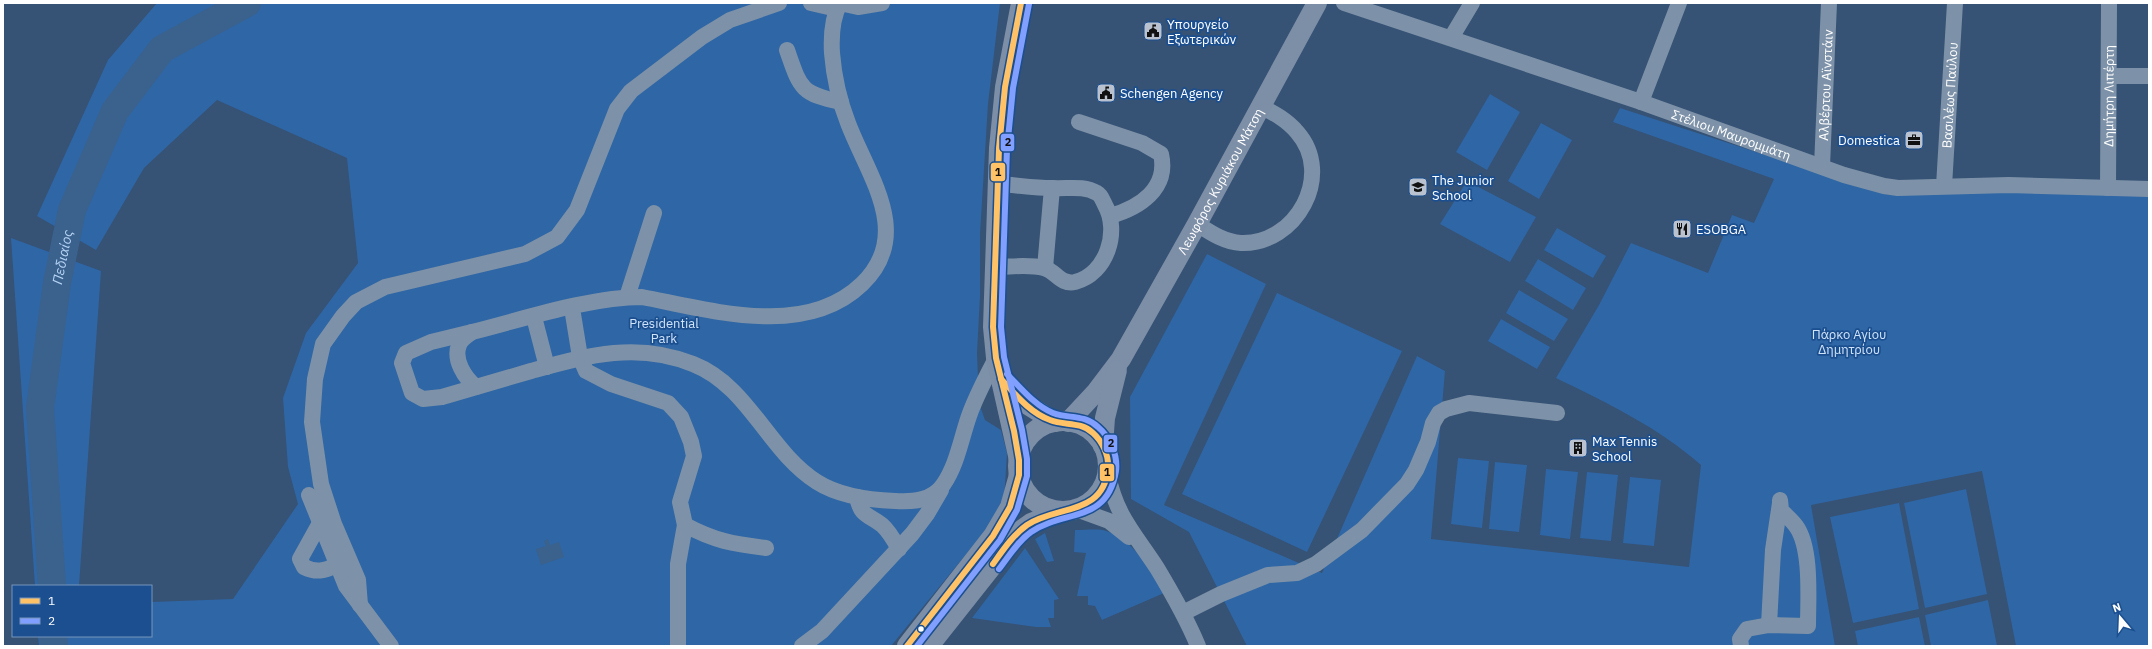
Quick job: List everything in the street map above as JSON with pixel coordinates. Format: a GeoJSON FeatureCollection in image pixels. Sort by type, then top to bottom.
{"type":"FeatureCollection","features":[{"type":"Feature","properties":{"kind":"main road"},"geometry":{"type":"LineString","coordinates":[[1021,3],[1005,87],[998,184],[993,327],[996,358],[1022,483],[1031,497],[1044,507],[1068,510]]}},
{"type":"Feature","properties":{"kind":"main road","name":"Λεωφόρος Κυριάκου Μάτση"},"geometry":{"type":"LineString","coordinates":[[1062,422],[1096,392],[1121,358],[1197,224],[1317,3]]}},
{"type":"Feature","properties":{"kind":"main road","name":"Λεωφόρος Κυριάκου Μάτση"},"geometry":{"type":"LineString","coordinates":[[1103,446],[1105,418],[1121,358]]}},
{"type":"Feature","properties":{"kind":"main road"},"geometry":{"type":"LineString","coordinates":[[929,646],[1020,531],[1031,522],[1068,510],[1097,496],[1108,475],[1108,461],[1103,446],[1098,438],[1085,427],[1062,422],[1028,406],[1001,379]]}},
{"type":"Feature","properties":{"kind":"main road"},"geometry":{"type":"LineString","coordinates":[[907,646],[993,536],[1010,507],[1024,445],[1029,437],[1037,430],[1062,422]]}},
{"type":"Feature","properties":{"kind":"street"},"geometry":{"type":"LineString","coordinates":[[360,605],[358,580],[334,524],[321,484],[312,422],[315,379],[323,344],[343,316],[356,302],[385,287],[525,254],[557,237],[577,210],[617,109],[632,91],[702,37],[730,20],[779,3]]}},
{"type":"Feature","properties":{"kind":"street"},"geometry":{"type":"LineString","coordinates":[[811,3],[822,7],[839,5],[858,7],[882,3]]}},
{"type":"Feature","properties":{"kind":"street","name":"Στέλιου Μαυρομμάτη"},"geometry":{"type":"LineString","coordinates":[[1344,3],[1641,102],[1822,166],[1884,186],[2016,185],[2149,189]]}},
{"type":"Feature","properties":{"kind":"street"},"geometry":{"type":"LineString","coordinates":[[1451,38],[1472,3]]}},
{"type":"Feature","properties":{"kind":"street"},"geometry":{"type":"LineString","coordinates":[[1641,102],[1679,3]]}},
{"type":"Feature","properties":{"kind":"street","name":"Αλβέρτου Αϊνστάιν"},"geometry":{"type":"LineString","coordinates":[[1822,166],[1829,3]]}},
{"type":"Feature","properties":{"kind":"street","name":"Βασιλέως Παύλου"},"geometry":{"type":"LineString","coordinates":[[1944,186],[1955,3]]}},
{"type":"Feature","properties":{"kind":"street","name":"Δημήτρη Λιπέρτη"},"geometry":{"type":"LineString","coordinates":[[2108,188],[2110,3]]}},
{"type":"Feature","properties":{"kind":"street"},"geometry":{"type":"LineString","coordinates":[[839,5],[832,42],[834,67],[840,102],[848,125],[877,187],[886,220],[886,232],[881,255],[875,268],[857,289],[837,302],[817,309],[792,315],[766,317],[735,315],[642,297],[626,297],[572,308],[431,342],[411,349],[406,353],[402,363],[412,393],[423,399],[442,396],[476,387],[580,357],[608,352],[662,355],[693,364],[713,374],[734,392],[801,470],[818,483],[857,497],[878,501],[915,501],[935,494],[946,481]]}},
{"type":"Feature","properties":{"kind":"street"},"geometry":{"type":"LineString","coordinates":[[787,50],[801,86],[819,98],[840,102]]}},
{"type":"Feature","properties":{"kind":"street"},"geometry":{"type":"LineString","coordinates":[[2110,76],[2149,76]]}},
{"type":"Feature","properties":{"kind":"street"},"geometry":{"type":"LineString","coordinates":[[1197,224],[1216,237],[1239,243],[1259,241],[1280,232],[1291,224],[1304,208],[1311,189],[1312,169],[1308,150],[1298,133],[1282,118],[1260,106]]}},
{"type":"Feature","properties":{"kind":"street"},"geometry":{"type":"LineString","coordinates":[[1079,122],[1142,143],[1161,154],[1164,166],[1158,187],[1140,204],[1110,216]]}},
{"type":"Feature","properties":{"kind":"street"},"geometry":{"type":"LineString","coordinates":[[995,267],[1045,268],[1060,280],[1075,282],[1090,275],[1101,265],[1110,244],[1112,224],[1110,216],[1099,193],[1085,188],[1052,188],[998,184]]}},
{"type":"Feature","properties":{"kind":"street"},"geometry":{"type":"LineString","coordinates":[[1045,268],[1052,188]]}},
{"type":"Feature","properties":{"kind":"street"},"geometry":{"type":"LineString","coordinates":[[626,297],[654,213]]}},
{"type":"Feature","properties":{"kind":"street"},"geometry":{"type":"LineString","coordinates":[[572,308],[580,357],[586,370],[634,393],[668,403],[681,417],[691,442],[694,456],[680,502],[685,525],[678,564],[678,646]]}},
{"type":"Feature","properties":{"kind":"street"},"geometry":{"type":"LineString","coordinates":[[534,317],[547,367]]}},
{"type":"Feature","properties":{"kind":"street"},"geometry":{"type":"LineString","coordinates":[[472,332],[464,338],[459,345],[458,352],[461,368],[465,376],[476,387]]}},
{"type":"Feature","properties":{"kind":"street"},"geometry":{"type":"LineString","coordinates":[[802,646],[822,631],[899,548],[927,514],[946,481],[976,399],[996,358]]}},
{"type":"Feature","properties":{"kind":"street"},"geometry":{"type":"LineString","coordinates":[[1183,613],[1221,594],[1268,575],[1297,573],[1316,564],[1362,530],[1406,484],[1416,470],[1428,442],[1433,423],[1439,413],[1446,409],[1469,403],[1557,412]]}},
{"type":"Feature","properties":{"kind":"street"},"geometry":{"type":"LineString","coordinates":[[1108,475],[1111,493],[1129,530],[1146,553],[1183,613],[1198,646]]}},
{"type":"Feature","properties":{"kind":"street"},"geometry":{"type":"LineString","coordinates":[[309,494],[336,565],[346,586],[391,646]]}},
{"type":"Feature","properties":{"kind":"street"},"geometry":{"type":"LineString","coordinates":[[857,497],[859,508],[865,515],[882,525],[899,548]]}},
{"type":"Feature","properties":{"kind":"street"},"geometry":{"type":"LineString","coordinates":[[1741,646],[1740,639],[1747,629],[1769,625],[1808,626],[1808,568],[1805,553],[1796,526],[1781,510],[1780,500],[1773,550],[1769,625]]}},
{"type":"Feature","properties":{"kind":"street"},"geometry":{"type":"LineString","coordinates":[[1068,510],[1109,521],[1121,529],[1146,553]]}},
{"type":"Feature","properties":{"kind":"street"},"geometry":{"type":"LineString","coordinates":[[320,523],[300,559],[304,567],[312,571],[325,571],[336,565]]}},
{"type":"Feature","properties":{"kind":"street"},"geometry":{"type":"LineString","coordinates":[[685,525],[703,535],[728,544],[766,548]]}},
{"type":"Feature","properties":{"kind":"green space","name":"Presidential Park"},"geometry":{"type":"Polygon","coordinates":[[[157,3],[1000,3],[988,104],[980,234],[980,296],[977,353],[979,403],[985,420],[1001,430],[1007,453],[1004,501],[990,525],[891,646],[39,646],[38,637],[152,637],[152,602],[233,599],[298,504],[288,467],[283,398],[306,333],[358,263],[347,158],[217,100],[144,168],[96,250],[37,216],[108,60],[157,3]]]}},
{"type":"Feature","properties":{"kind":"green space"},"geometry":{"type":"Polygon","coordinates":[[[1490,94],[1520,112],[1487,170],[1456,152],[1490,94]]]}},
{"type":"Feature","properties":{"kind":"green space","name":"Πάρκο Αγίου Δημητρίου"},"geometry":{"type":"Polygon","coordinates":[[[1620,108],[1889,195],[2028,190],[2149,196],[2149,646],[2016,646],[1982,471],[1811,505],[1835,646],[1247,646],[1189,532],[1131,499],[1130,397],[1207,254],[1266,284],[1164,505],[1322,573],[1417,356],[1445,371],[1431,539],[1689,567],[1701,465],[1685,451],[1650,427],[1613,406],[1556,378],[1599,305],[1631,243],[1708,273],[1732,215],[1754,223],[1774,179],[1613,122],[1620,108]]]}},
{"type":"Feature","properties":{"kind":"green space"},"geometry":{"type":"Polygon","coordinates":[[[1541,123],[1572,140],[1539,199],[1508,181],[1541,123]]]}},
{"type":"Feature","properties":{"kind":"green space"},"geometry":{"type":"Polygon","coordinates":[[[1467,181],[1536,217],[1510,262],[1440,224],[1467,181]]]}},
{"type":"Feature","properties":{"kind":"green space"},"geometry":{"type":"Polygon","coordinates":[[[1557,228],[1606,256],[1593,278],[1544,250],[1557,228]]]}},
{"type":"Feature","properties":{"kind":"green space"},"geometry":{"type":"Polygon","coordinates":[[[11,238],[101,271],[79,585],[35,585],[11,238]]]}},
{"type":"Feature","properties":{"kind":"green space"},"geometry":{"type":"Polygon","coordinates":[[[1538,259],[1586,288],[1573,310],[1525,281],[1538,259]]]}},
{"type":"Feature","properties":{"kind":"green space"},"geometry":{"type":"Polygon","coordinates":[[[1519,290],[1568,319],[1554,341],[1506,313],[1519,290]]]}},
{"type":"Feature","properties":{"kind":"green space"},"geometry":{"type":"Polygon","coordinates":[[[1277,293],[1402,351],[1307,552],[1182,494],[1277,293]]]}},
{"type":"Feature","properties":{"kind":"green space"},"geometry":{"type":"Polygon","coordinates":[[[1501,319],[1550,347],[1537,369],[1488,341],[1501,319]]]}},
{"type":"Feature","properties":{"kind":"green space"},"geometry":{"type":"Polygon","coordinates":[[[1458,458],[1489,461],[1482,528],[1451,524],[1458,458]]]}},
{"type":"Feature","properties":{"kind":"green space"},"geometry":{"type":"Polygon","coordinates":[[[1495,462],[1527,465],[1519,532],[1489,529],[1495,462]]]}},
{"type":"Feature","properties":{"kind":"green space"},"geometry":{"type":"Polygon","coordinates":[[[1546,469],[1578,472],[1570,539],[1540,535],[1546,469]]]}},
{"type":"Feature","properties":{"kind":"green space"},"geometry":{"type":"Polygon","coordinates":[[[1587,472],[1618,475],[1611,541],[1580,538],[1587,472]]]}},
{"type":"Feature","properties":{"kind":"green space"},"geometry":{"type":"Polygon","coordinates":[[[1630,477],[1661,480],[1654,546],[1623,543],[1630,477]]]}},
{"type":"Feature","properties":{"kind":"green space"},"geometry":{"type":"Polygon","coordinates":[[[1966,489],[1987,594],[1925,608],[1904,503],[1966,489]]]}},
{"type":"Feature","properties":{"kind":"green space"},"geometry":{"type":"Polygon","coordinates":[[[1899,503],[1919,609],[1853,623],[1830,517],[1899,503]]]}},
{"type":"Feature","properties":{"kind":"green space"},"geometry":{"type":"Polygon","coordinates":[[[1075,530],[1103,530],[1114,534],[1123,540],[1140,556],[1164,593],[1102,620],[1095,606],[1088,605],[1088,596],[1077,596],[1086,553],[1074,552],[1075,530]]]}},
{"type":"Feature","properties":{"kind":"green space"},"geometry":{"type":"Polygon","coordinates":[[[1045,533],[1054,561],[1047,562],[1035,539],[1045,533]]]}},
{"type":"Feature","properties":{"kind":"green space"},"geometry":{"type":"Polygon","coordinates":[[[1025,548],[1059,599],[1054,600],[1054,618],[1048,618],[1051,627],[1036,627],[972,618],[1025,548]]]}},
{"type":"Feature","properties":{"kind":"green space"},"geometry":{"type":"Polygon","coordinates":[[[1988,600],[1997,646],[1931,646],[1925,615],[1988,600]]]}},
{"type":"Feature","properties":{"kind":"green space"},"geometry":{"type":"Polygon","coordinates":[[[1919,617],[1925,646],[1858,646],[1855,631],[1919,617]]]}},
{"type":"Feature","properties":{"kind":"shaded area"},"geometry":{"type":"Polygon","coordinates":[[[548,539],[550,545],[559,542],[564,557],[541,565],[536,549],[546,546],[544,541],[548,539]]]}},
{"type":"Feature","properties":{"kind":"waterway","name":"Πεδιαίος"},"geometry":{"type":"LineString","coordinates":[[52,585],[40,408],[57,283],[72,210],[115,111],[162,49],[247,3]]}},
{"type":"Feature","properties":{"kind":"waterway","name":"Πεδιαίος"},"geometry":{"type":"LineString","coordinates":[[53,637],[54,646]]}},
{"type":"Feature","properties":{"kind":"transit line","name":"1"},"geometry":{"type":"LineString","coordinates":[[907,646],[993,536],[1010,507],[1019,475],[1019,460],[1014,431],[996,358],[993,327],[999,148],[1005,87],[1021,3]]}},
{"type":"Feature","properties":{"kind":"transit line","name":"2"},"geometry":{"type":"LineString","coordinates":[[917,646],[1000,540],[1017,510],[1027,476],[1027,459],[1022,430],[1004,357],[1001,327],[1007,149],[1013,88],[1029,4]]}},
{"type":"Feature","properties":{"kind":"transit line","name":"2"},"geometry":{"type":"LineString","coordinates":[[999,569],[1018,544],[1031,532],[1057,520],[1083,513],[1094,508],[1104,500],[1111,488],[1116,471],[1116,459],[1112,447],[1106,436],[1098,427],[1082,418],[1059,415],[1046,410],[1028,396],[1007,374]]}},
{"type":"Feature","properties":{"kind":"transit line","name":"1"},"geometry":{"type":"LineString","coordinates":[[993,564],[1004,548],[1027,525],[1052,514],[1089,502],[1098,494],[1105,483],[1108,468],[1104,449],[1093,433],[1078,425],[1056,422],[1036,413],[1029,408],[1001,379]]}},
{"type":"Feature","properties":{"kind":"place","name":"Υπουργείο Εξωτερικών"},"geometry":{"type":"Point","coordinates":[1153,31]}},
{"type":"Feature","properties":{"kind":"place","name":"Schengen Agency"},"geometry":{"type":"Point","coordinates":[1106,93]}},
{"type":"Feature","properties":{"kind":"place","name":"Domestica"},"geometry":{"type":"Point","coordinates":[1914,140]}},
{"type":"Feature","properties":{"kind":"place","name":"The Junior School"},"geometry":{"type":"Point","coordinates":[1418,187]}},
{"type":"Feature","properties":{"kind":"place","name":"ESOBGA"},"geometry":{"type":"Point","coordinates":[1682,229]}},
{"type":"Feature","properties":{"kind":"place","name":"Max Tennis School"},"geometry":{"type":"Point","coordinates":[1578,448]}}]}
